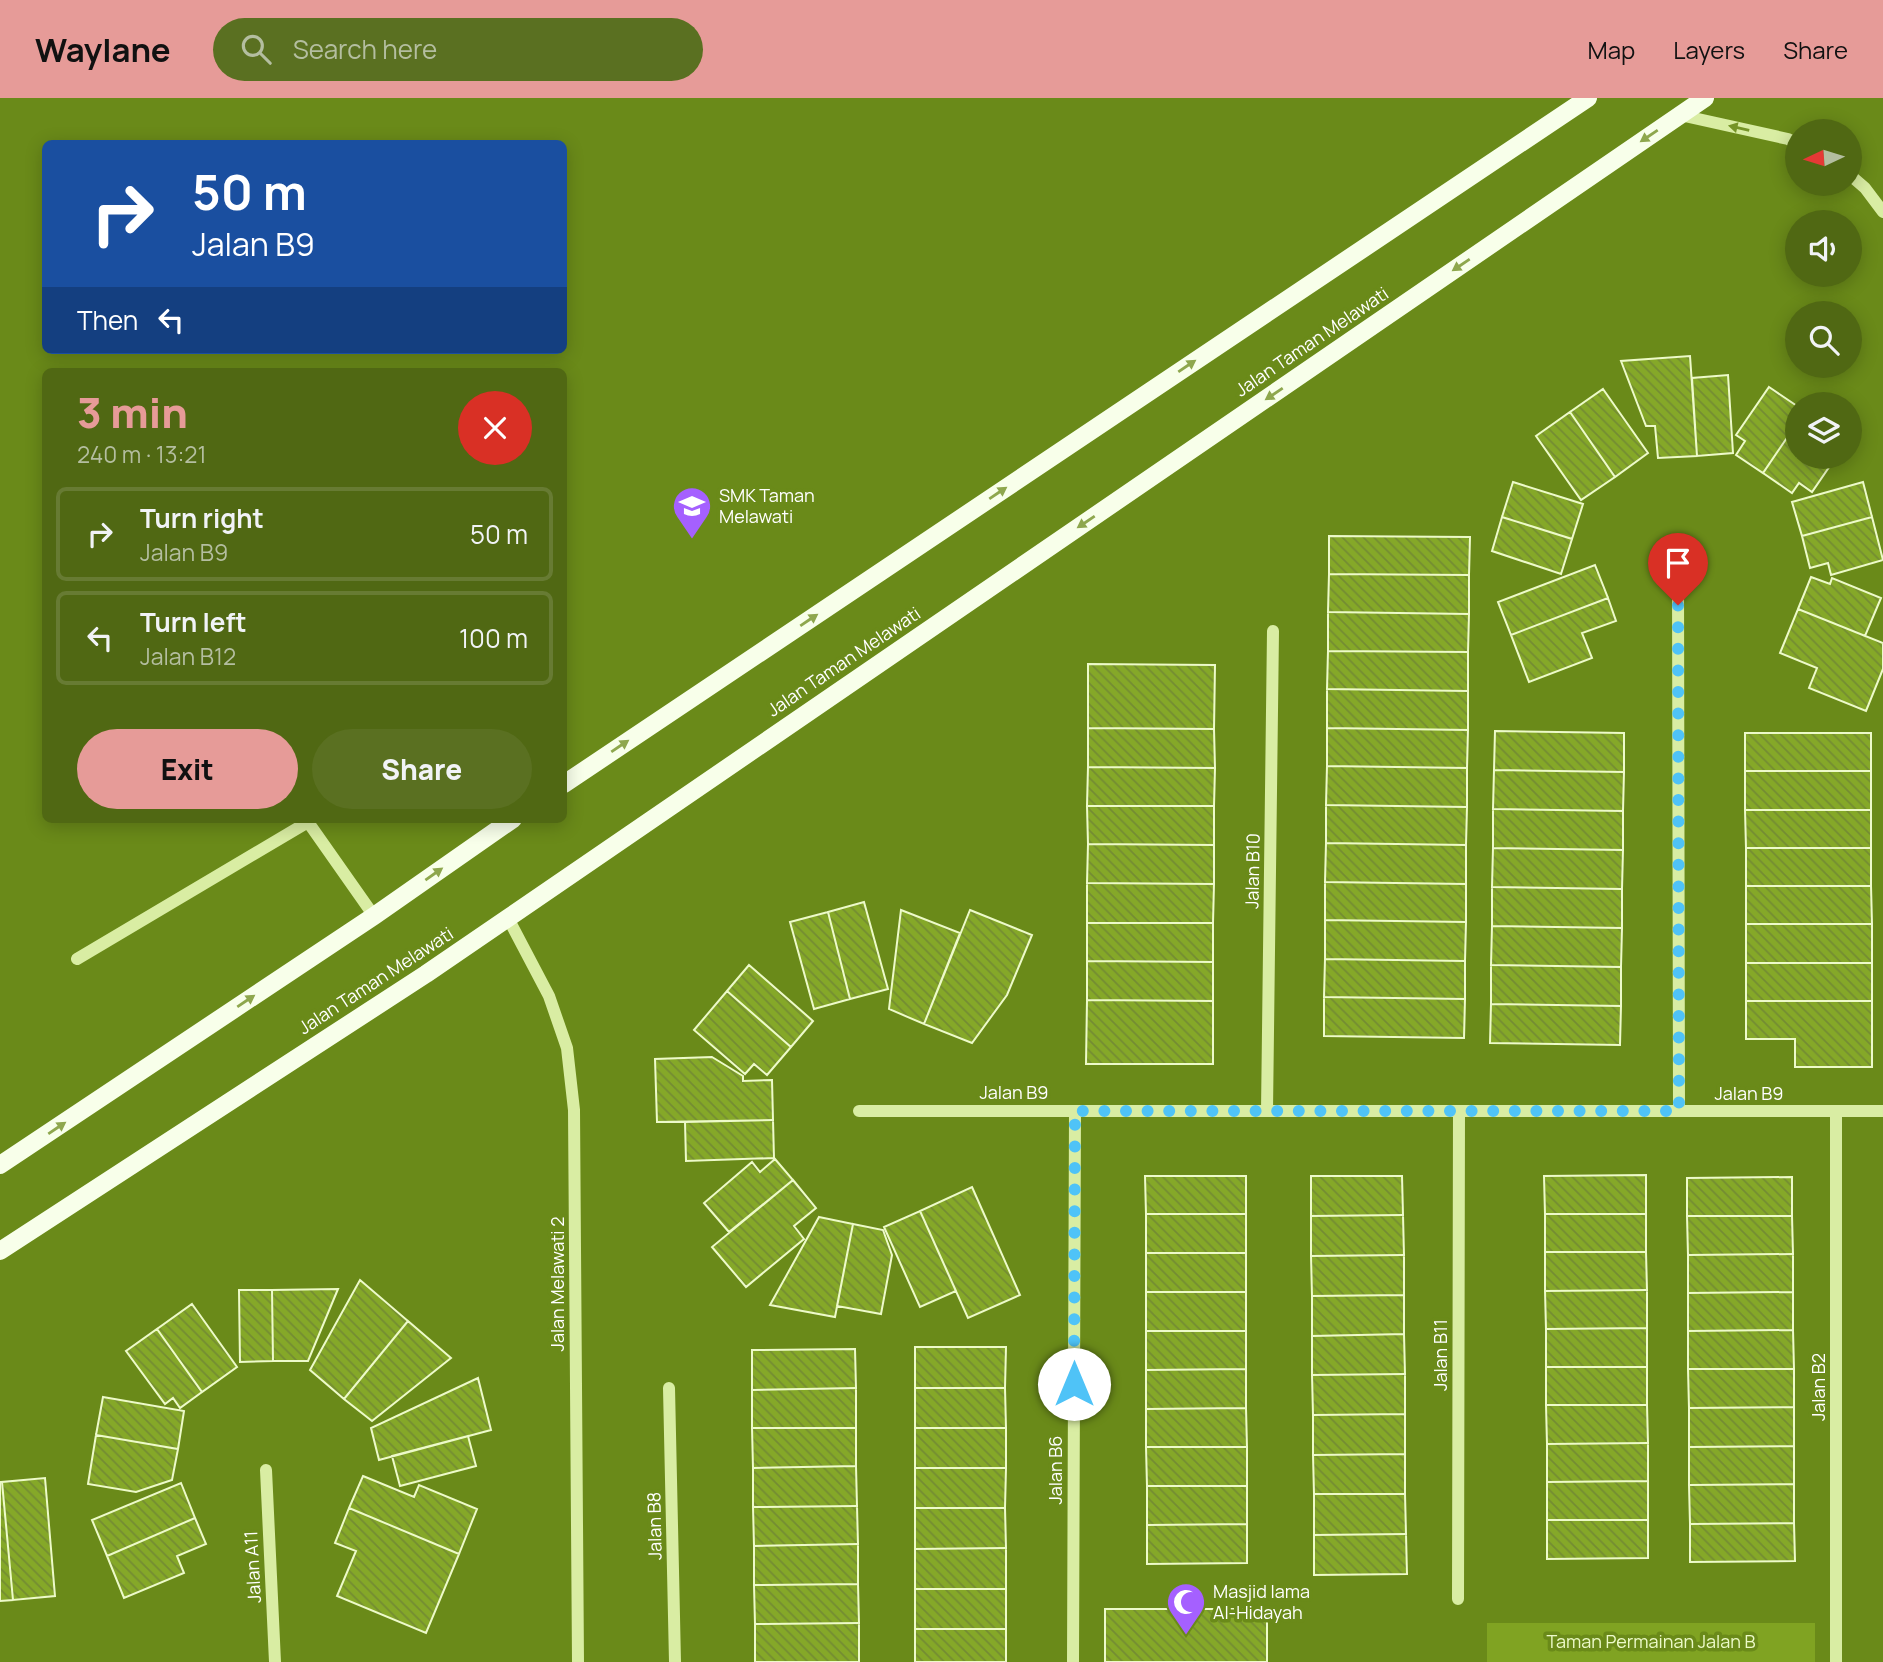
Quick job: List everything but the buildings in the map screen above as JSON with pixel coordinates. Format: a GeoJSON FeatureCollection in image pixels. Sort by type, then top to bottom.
{"type":"FeatureCollection","features":[{"type":"Feature","properties":{"kind":"main road"},"geometry":{"type":"LineString","coordinates":[[567,779],[1588,98]]}},
{"type":"Feature","properties":{"kind":"main road","name":"Jalan Taman Melawati"},"geometry":{"type":"LineString","coordinates":[[0,1251],[508,919],[1705,98]]}},
{"type":"Feature","properties":{"kind":"main road"},"geometry":{"type":"LineString","coordinates":[[0,1166],[507,823]]}},
{"type":"Feature","properties":{"kind":"street"},"geometry":{"type":"LineString","coordinates":[[1680,115],[1785,139]]}},
{"type":"Feature","properties":{"kind":"street"},"geometry":{"type":"LineString","coordinates":[[1862,185],[1883,212]]}},
{"type":"Feature","properties":{"kind":"street"},"geometry":{"type":"LineString","coordinates":[[1678,578],[1679,1111]]}},
{"type":"Feature","properties":{"kind":"street","name":"Jalan B10"},"geometry":{"type":"LineString","coordinates":[[1268,1111],[1273,631]]}},
{"type":"Feature","properties":{"kind":"street"},"geometry":{"type":"LineString","coordinates":[[77,959],[306,823]]}},
{"type":"Feature","properties":{"kind":"street"},"geometry":{"type":"LineString","coordinates":[[313,823],[373,916]]}},
{"type":"Feature","properties":{"kind":"street","name":"Jalan Melawati 2"},"geometry":{"type":"LineString","coordinates":[[508,919],[554,1009],[567,1048],[574,1110],[578,1662]]}},
{"type":"Feature","properties":{"kind":"street","name":"Jalan B9"},"geometry":{"type":"LineString","coordinates":[[859,1111],[1883,1111]]}},
{"type":"Feature","properties":{"kind":"street","name":"Jalan B6"},"geometry":{"type":"LineString","coordinates":[[1073,1662],[1075,1111]]}},
{"type":"Feature","properties":{"kind":"street","name":"Jalan B11"},"geometry":{"type":"LineString","coordinates":[[1458,1599],[1459,1111]]}},
{"type":"Feature","properties":{"kind":"street","name":"Jalan B2"},"geometry":{"type":"LineString","coordinates":[[1836,1111],[1836,1662]]}},
{"type":"Feature","properties":{"kind":"street","name":"Jalan B8"},"geometry":{"type":"LineString","coordinates":[[669,1388],[675,1662]]}},
{"type":"Feature","properties":{"kind":"street","name":"Jalan A11"},"geometry":{"type":"LineString","coordinates":[[266,1470],[275,1662]]}},
{"type":"Feature","properties":{"kind":"green space","name":"Taman Permainan Jalan B"},"geometry":{"type":"Polygon","coordinates":[[[1487,1623],[1815,1623],[1815,1662],[1487,1662],[1487,1623]]]}},
{"type":"Feature","properties":{"kind":"place","name":"SMK Taman Melawati"},"geometry":{"type":"Point","coordinates":[692,540]}},
{"type":"Feature","properties":{"kind":"place","name":"Masjid lama Al-Hidayah"},"geometry":{"type":"Point","coordinates":[1186,1636]}},
{"type":"Feature","properties":{"kind":"route"},"geometry":{"type":"LineString","coordinates":[[1074,1384],[1075,1111],[1679,1111],[1678,605]]}}]}
